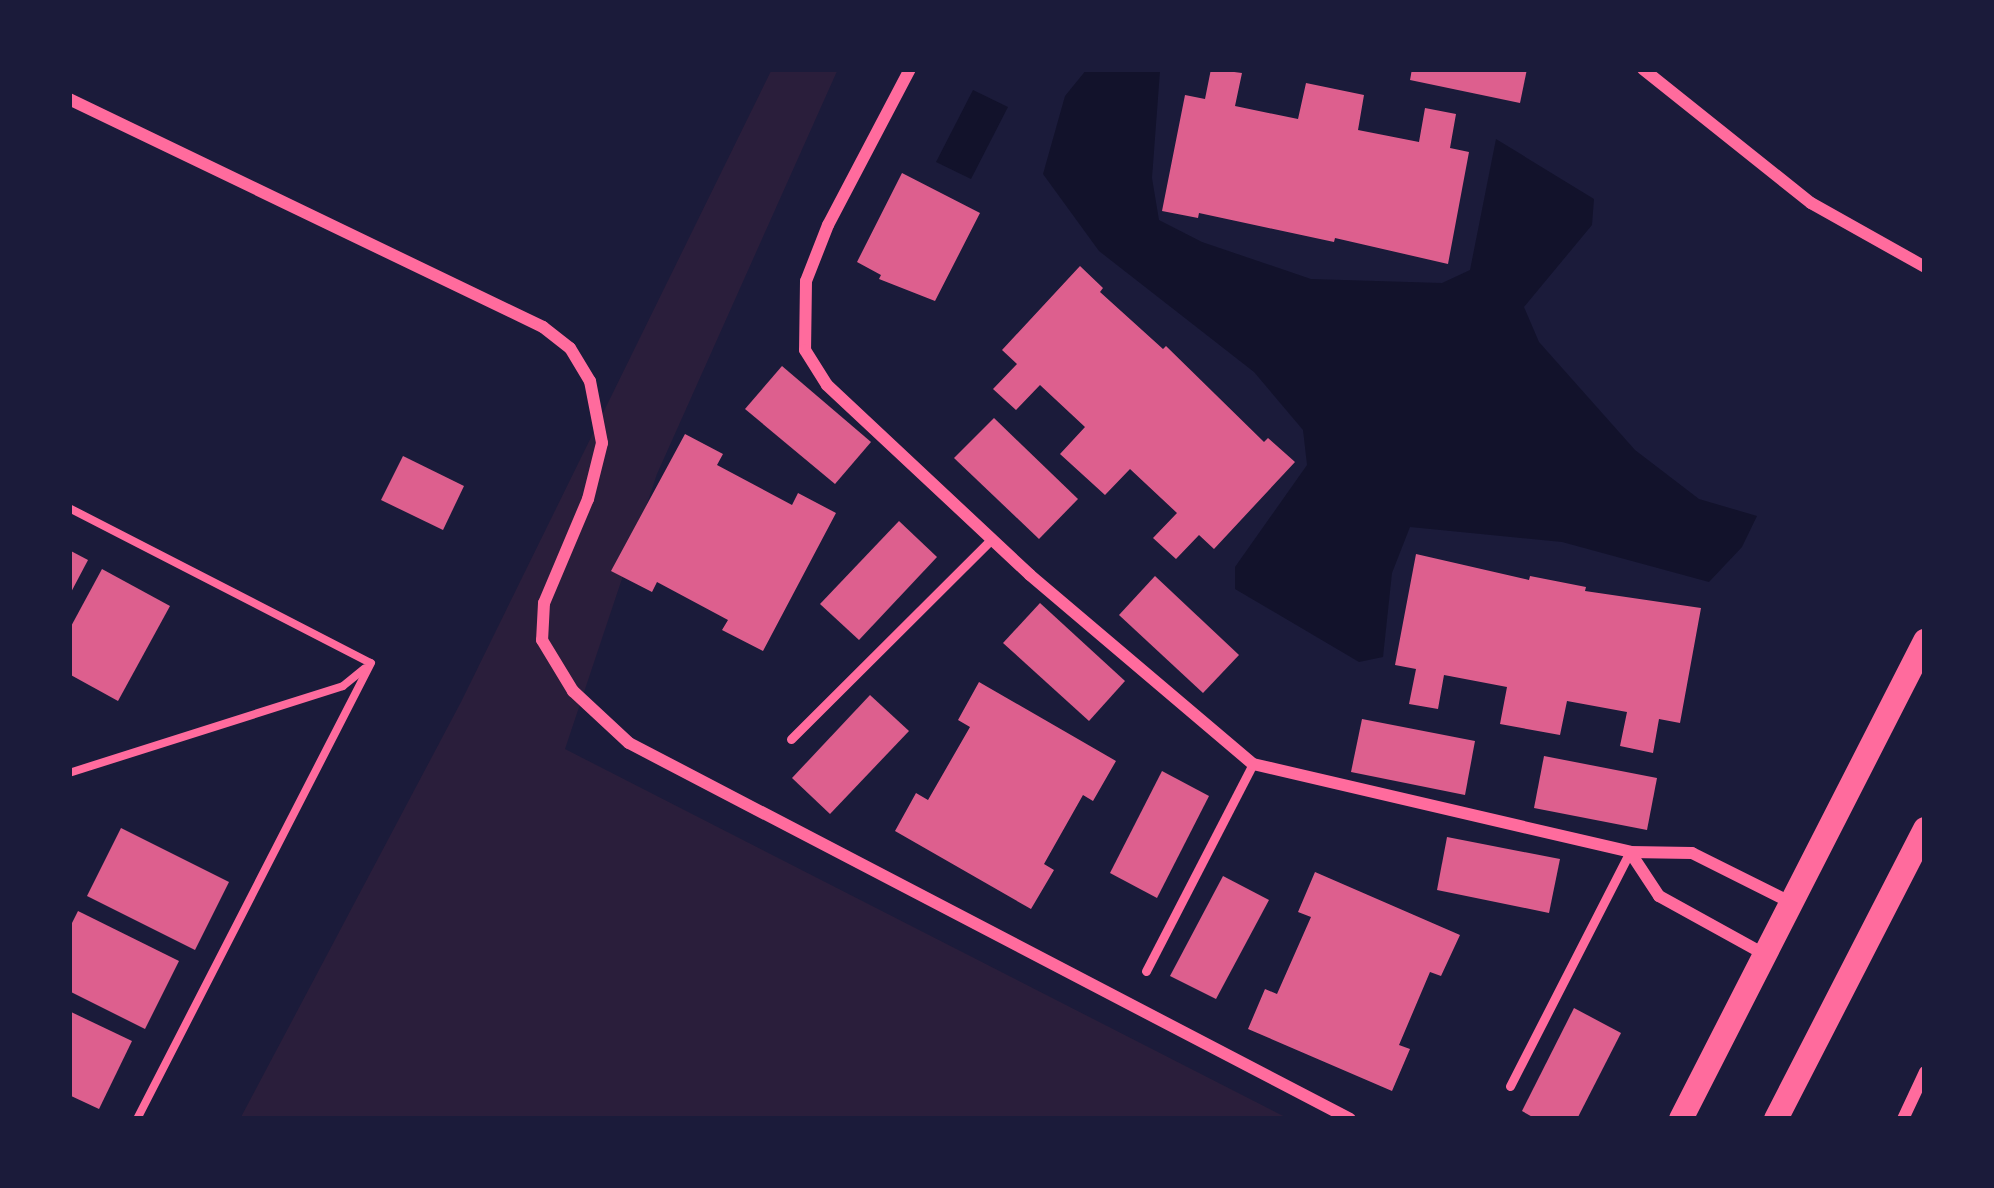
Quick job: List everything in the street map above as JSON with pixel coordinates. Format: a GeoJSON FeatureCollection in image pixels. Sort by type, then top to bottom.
{"type":"FeatureCollection","features":[{"type":"Feature","properties":{"kind":"main road"},"geometry":{"type":"LineString","coordinates":[[1682,1119],[1925,641]]}},
{"type":"Feature","properties":{"kind":"main road"},"geometry":{"type":"LineString","coordinates":[[1776,1119],[1925,829]]}},
{"type":"Feature","properties":{"kind":"main road"},"geometry":{"type":"LineString","coordinates":[[1696,1119],[1709,1066]]}},
{"type":"Feature","properties":{"kind":"street"},"geometry":{"type":"LineString","coordinates":[[910,69],[815,256],[803,295],[802,336],[812,366],[827,386],[992,538],[1253,764],[1630,852],[1692,854],[1792,903]]}},
{"type":"Feature","properties":{"kind":"street"},"geometry":{"type":"LineString","coordinates":[[1643,69],[1811,203],[1925,267]]}},
{"type":"Feature","properties":{"kind":"street"},"geometry":{"type":"LineString","coordinates":[[69,99],[543,327],[570,349],[590,381],[602,442],[588,499],[544,603],[542,640],[573,691],[629,743],[1350,1119]]}},
{"type":"Feature","properties":{"kind":"street"},"geometry":{"type":"LineString","coordinates":[[1630,852],[1659,896],[1766,955]]}},
{"type":"Feature","properties":{"kind":"street"},"geometry":{"type":"LineString","coordinates":[[1903,1119],[1925,1072]]}},
{"type":"Feature","properties":{"kind":"lane"},"geometry":{"type":"LineString","coordinates":[[791,739],[992,538]]}},
{"type":"Feature","properties":{"kind":"lane"},"geometry":{"type":"LineString","coordinates":[[1146,971],[1253,764]]}},
{"type":"Feature","properties":{"kind":"lane"},"geometry":{"type":"LineString","coordinates":[[1510,1086],[1630,852]]}},
{"type":"Feature","properties":{"kind":"path"},"geometry":{"type":"LineString","coordinates":[[69,508],[371,663]]}},
{"type":"Feature","properties":{"kind":"path"},"geometry":{"type":"LineString","coordinates":[[69,773],[344,686],[371,663]]}},
{"type":"Feature","properties":{"kind":"path"},"geometry":{"type":"LineString","coordinates":[[137,1119],[371,663]]}},
{"type":"Feature","properties":{"kind":"shaded area"},"geometry":{"type":"Polygon","coordinates":[[[772,69],[838,69],[657,474],[565,749],[1289,1119],[240,1119],[461,702],[772,69]]]}},
{"type":"Feature","properties":{"kind":"shaded area"},"geometry":{"type":"Polygon","coordinates":[[[1087,69],[1160,71],[1152,178],[1159,220],[1202,242],[1311,279],[1442,283],[1470,270],[1496,139],[1594,199],[1592,225],[1524,307],[1539,342],[1635,450],[1699,499],[1757,516],[1742,547],[1709,582],[1562,542],[1410,527],[1392,573],[1383,657],[1359,662],[1235,589],[1235,567],[1307,465],[1303,430],[1254,372],[1099,251],[1043,174],[1065,96],[1087,69]]]}},
{"type":"Feature","properties":{"kind":"shaded area"},"geometry":{"type":"Polygon","coordinates":[[[973,90],[1008,107],[971,179],[936,162],[973,90]]]}},
{"type":"Feature","properties":{"kind":"building"},"geometry":{"type":"Polygon","coordinates":[[[1211,69],[1242,73],[1235,106],[1298,119],[1306,83],[1364,95],[1358,130],[1419,142],[1425,108],[1456,114],[1450,148],[1469,152],[1448,264],[1335,238],[1334,242],[1199,213],[1198,218],[1162,211],[1185,95],[1205,99],[1211,69]]]}},
{"type":"Feature","properties":{"kind":"building"},"geometry":{"type":"Polygon","coordinates":[[[1412,69],[1527,69],[1520,103],[1410,80],[1412,69]]]}},
{"type":"Feature","properties":{"kind":"building"},"geometry":{"type":"Polygon","coordinates":[[[902,173],[980,213],[935,301],[879,279],[881,275],[857,262],[902,173]]]}},
{"type":"Feature","properties":{"kind":"building"},"geometry":{"type":"Polygon","coordinates":[[[1080,266],[1103,288],[1100,292],[1163,349],[1166,346],[1264,442],[1268,438],[1295,462],[1214,549],[1199,535],[1176,559],[1153,538],[1177,513],[1130,469],[1105,495],[1060,454],[1085,427],[1040,385],[1016,410],[993,389],[1017,364],[1002,350],[1080,266]]]}},
{"type":"Feature","properties":{"kind":"building"},"geometry":{"type":"Polygon","coordinates":[[[782,366],[871,442],[835,484],[745,409],[782,366]]]}},
{"type":"Feature","properties":{"kind":"building"},"geometry":{"type":"Polygon","coordinates":[[[994,418],[1078,499],[1039,539],[954,458],[994,418]]]}},
{"type":"Feature","properties":{"kind":"building"},"geometry":{"type":"Polygon","coordinates":[[[685,434],[723,454],[717,465],[792,505],[798,493],[836,513],[763,651],[722,630],[728,620],[657,582],[652,592],[611,571],[685,434]]]}},
{"type":"Feature","properties":{"kind":"building"},"geometry":{"type":"Polygon","coordinates":[[[403,456],[464,486],[443,530],[381,500],[403,456]]]}},
{"type":"Feature","properties":{"kind":"building"},"geometry":{"type":"Polygon","coordinates":[[[899,521],[937,557],[859,640],[820,604],[899,521]]]}},
{"type":"Feature","properties":{"kind":"building"},"geometry":{"type":"Polygon","coordinates":[[[69,550],[88,560],[69,596],[69,550]]]}},
{"type":"Feature","properties":{"kind":"building"},"geometry":{"type":"Polygon","coordinates":[[[1416,554],[1529,580],[1530,576],[1586,587],[1585,591],[1701,608],[1680,723],[1659,719],[1653,753],[1620,746],[1627,712],[1567,701],[1560,735],[1500,724],[1507,687],[1444,675],[1438,709],[1409,704],[1416,669],[1395,665],[1416,554]]]}},
{"type":"Feature","properties":{"kind":"building"},"geometry":{"type":"Polygon","coordinates":[[[102,569],[170,606],[118,701],[69,674],[69,630],[102,569]]]}},
{"type":"Feature","properties":{"kind":"building"},"geometry":{"type":"Polygon","coordinates":[[[1155,576],[1239,655],[1203,693],[1119,615],[1155,576]]]}},
{"type":"Feature","properties":{"kind":"building"},"geometry":{"type":"Polygon","coordinates":[[[1040,603],[1125,681],[1089,721],[1003,643],[1040,603]]]}},
{"type":"Feature","properties":{"kind":"building"},"geometry":{"type":"Polygon","coordinates":[[[979,682],[1116,761],[1093,801],[1083,795],[1044,864],[1054,870],[1031,909],[895,831],[916,793],[928,800],[970,727],[958,720],[979,682]]]}},
{"type":"Feature","properties":{"kind":"building"},"geometry":{"type":"Polygon","coordinates":[[[870,695],[909,731],[830,814],[792,778],[870,695]]]}},
{"type":"Feature","properties":{"kind":"building"},"geometry":{"type":"Polygon","coordinates":[[[1362,719],[1475,741],[1465,795],[1351,772],[1362,719]]]}},
{"type":"Feature","properties":{"kind":"building"},"geometry":{"type":"Polygon","coordinates":[[[1544,756],[1657,778],[1647,830],[1534,808],[1544,756]]]}},
{"type":"Feature","properties":{"kind":"building"},"geometry":{"type":"Polygon","coordinates":[[[1162,771],[1209,796],[1157,898],[1110,873],[1162,771]]]}},
{"type":"Feature","properties":{"kind":"building"},"geometry":{"type":"Polygon","coordinates":[[[121,828],[229,882],[195,950],[87,896],[121,828]]]}},
{"type":"Feature","properties":{"kind":"building"},"geometry":{"type":"Polygon","coordinates":[[[1447,837],[1560,859],[1549,913],[1437,890],[1447,837]]]}},
{"type":"Feature","properties":{"kind":"building"},"geometry":{"type":"Polygon","coordinates":[[[1315,872],[1460,935],[1441,976],[1430,972],[1399,1045],[1410,1049],[1392,1091],[1248,1029],[1265,989],[1277,994],[1311,917],[1298,912],[1315,872]]]}},
{"type":"Feature","properties":{"kind":"building"},"geometry":{"type":"Polygon","coordinates":[[[1223,876],[1269,900],[1216,999],[1170,976],[1223,876]]]}},
{"type":"Feature","properties":{"kind":"building"},"geometry":{"type":"Polygon","coordinates":[[[78,911],[179,961],[145,1029],[69,991],[69,929],[78,911]]]}},
{"type":"Feature","properties":{"kind":"building"},"geometry":{"type":"Polygon","coordinates":[[[1574,1008],[1621,1033],[1577,1119],[1536,1119],[1522,1111],[1574,1008]]]}},
{"type":"Feature","properties":{"kind":"building"},"geometry":{"type":"Polygon","coordinates":[[[69,1011],[132,1041],[99,1109],[69,1095],[69,1011]]]}}]}
